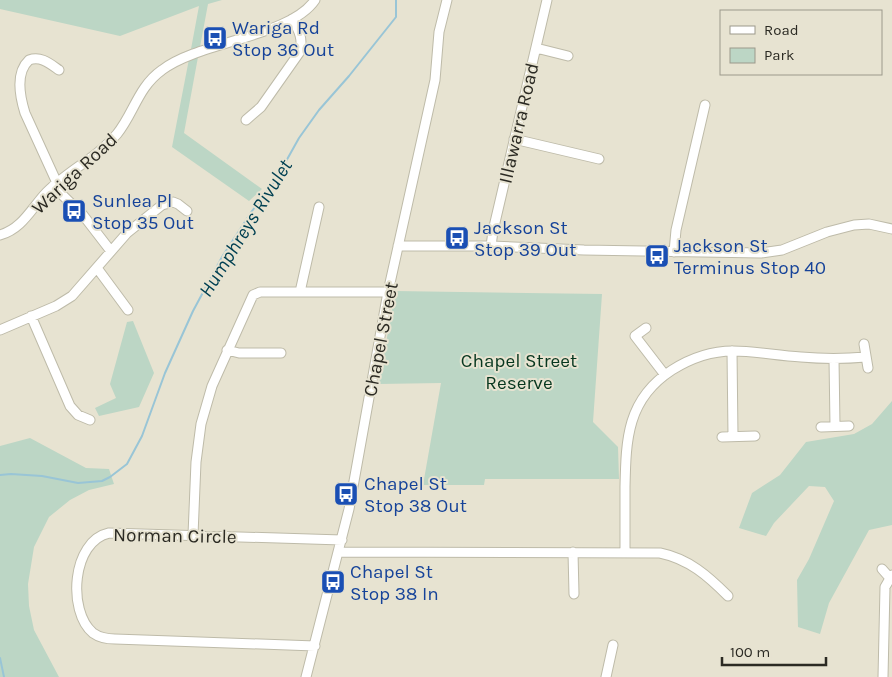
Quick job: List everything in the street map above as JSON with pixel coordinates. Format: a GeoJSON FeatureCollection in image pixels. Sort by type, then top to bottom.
{"type":"FeatureCollection","features":[{"type":"Feature","properties":{"kind":"street","name":"Wariga Road"},"geometry":{"type":"LineString","coordinates":[[0,235],[16,227],[55,185],[116,136],[141,91],[161,70],[193,54],[269,29],[292,19],[306,10],[315,0]]}},
{"type":"Feature","properties":{"kind":"street","name":"Chapel Street"},"geometry":{"type":"LineString","coordinates":[[306,677],[342,540],[354,484],[388,292],[435,80],[439,32],[447,0]]}},
{"type":"Feature","properties":{"kind":"street","name":"Illawarra Road"},"geometry":{"type":"LineString","coordinates":[[491,246],[547,0]]}},
{"type":"Feature","properties":{"kind":"street"},"geometry":{"type":"LineString","coordinates":[[246,120],[260,107],[299,53],[301,37],[292,19]]}},
{"type":"Feature","properties":{"kind":"street"},"geometry":{"type":"LineString","coordinates":[[536,48],[568,56]]}},
{"type":"Feature","properties":{"kind":"street"},"geometry":{"type":"LineString","coordinates":[[58,70],[42,59],[29,60],[23,68],[20,84],[25,113],[55,185],[110,250]]}},
{"type":"Feature","properties":{"kind":"street"},"geometry":{"type":"LineString","coordinates":[[674,252],[676,230],[705,105]]}},
{"type":"Feature","properties":{"kind":"street"},"geometry":{"type":"LineString","coordinates":[[514,139],[599,158]]}},
{"type":"Feature","properties":{"kind":"street"},"geometry":{"type":"LineString","coordinates":[[0,330],[65,301],[72,296],[110,250],[135,226],[162,205],[173,202],[187,211]]}},
{"type":"Feature","properties":{"kind":"street"},"geometry":{"type":"LineString","coordinates":[[300,292],[319,207]]}},
{"type":"Feature","properties":{"kind":"street"},"geometry":{"type":"LineString","coordinates":[[398,246],[491,246],[674,252],[772,252],[795,246],[827,232],[854,226],[868,224],[892,229]]}},
{"type":"Feature","properties":{"kind":"street"},"geometry":{"type":"LineString","coordinates":[[97,268],[128,310]]}},
{"type":"Feature","properties":{"kind":"street"},"geometry":{"type":"LineString","coordinates":[[193,535],[196,462],[200,433],[212,386],[253,295],[260,292],[388,292]]}},
{"type":"Feature","properties":{"kind":"street"},"geometry":{"type":"LineString","coordinates":[[31,316],[70,406],[78,415],[90,420]]}},
{"type":"Feature","properties":{"kind":"street"},"geometry":{"type":"LineString","coordinates":[[646,328],[632,338],[665,375]]}},
{"type":"Feature","properties":{"kind":"street"},"geometry":{"type":"LineString","coordinates":[[864,344],[868,368]]}},
{"type":"Feature","properties":{"kind":"street"},"geometry":{"type":"LineString","coordinates":[[227,350],[239,353],[281,353]]}},
{"type":"Feature","properties":{"kind":"street"},"geometry":{"type":"LineString","coordinates":[[732,351],[732,436]]}},
{"type":"Feature","properties":{"kind":"street"},"geometry":{"type":"LineString","coordinates":[[625,552],[628,434],[635,412],[665,375],[688,360],[716,352],[732,351],[834,359],[866,357]]}},
{"type":"Feature","properties":{"kind":"street"},"geometry":{"type":"LineString","coordinates":[[834,359],[835,426]]}},
{"type":"Feature","properties":{"kind":"street"},"geometry":{"type":"LineString","coordinates":[[821,427],[849,426]]}},
{"type":"Feature","properties":{"kind":"street"},"geometry":{"type":"LineString","coordinates":[[722,437],[755,436]]}},
{"type":"Feature","properties":{"kind":"street","name":"Norman Circle"},"geometry":{"type":"LineString","coordinates":[[314,646],[107,639],[88,628],[78,603],[77,582],[82,560],[93,540],[103,534],[115,532],[342,540]]}},
{"type":"Feature","properties":{"kind":"street"},"geometry":{"type":"LineString","coordinates":[[339,552],[660,553],[681,559],[705,574],[728,596]]}},
{"type":"Feature","properties":{"kind":"street"},"geometry":{"type":"LineString","coordinates":[[573,552],[574,594]]}},
{"type":"Feature","properties":{"kind":"street"},"geometry":{"type":"LineString","coordinates":[[882,569],[891,576],[885,587],[883,677]]}},
{"type":"Feature","properties":{"kind":"street"},"geometry":{"type":"LineString","coordinates":[[606,677],[613,645]]}},
{"type":"Feature","properties":{"kind":"green space"},"geometry":{"type":"Polygon","coordinates":[[[0,0],[222,0],[208,4],[200,47],[191,49],[199,6],[120,36],[0,9],[0,0]]]}},
{"type":"Feature","properties":{"kind":"green space"},"geometry":{"type":"Polygon","coordinates":[[[198,57],[184,133],[262,189],[249,201],[172,147],[189,59],[198,57]]]}},
{"type":"Feature","properties":{"kind":"green space","name":"Chapel Street Reserve"},"geometry":{"type":"Polygon","coordinates":[[[395,291],[602,294],[593,422],[618,447],[619,479],[485,479],[484,485],[423,485],[441,383],[379,384],[395,291]]]}},
{"type":"Feature","properties":{"kind":"green space"},"geometry":{"type":"Polygon","coordinates":[[[133,321],[154,373],[139,407],[99,416],[95,408],[116,398],[110,384],[127,322],[133,321]]]}},
{"type":"Feature","properties":{"kind":"green space"},"geometry":{"type":"Polygon","coordinates":[[[892,401],[892,525],[869,530],[829,603],[820,634],[798,627],[797,580],[809,559],[834,501],[825,487],[809,486],[774,523],[766,536],[739,528],[752,493],[780,475],[806,442],[854,434],[872,424],[892,401]]]}},
{"type":"Feature","properties":{"kind":"green space"},"geometry":{"type":"Polygon","coordinates":[[[30,438],[86,468],[109,469],[114,484],[89,490],[70,500],[49,517],[34,547],[28,584],[29,606],[34,630],[59,677],[0,677],[0,446],[30,438]]]}},
{"type":"Feature","properties":{"kind":"waterway","name":"Humphreys Rivulet"},"geometry":{"type":"LineString","coordinates":[[0,475],[42,476],[78,483],[102,481],[127,464],[142,436],[165,373],[193,311],[222,257],[252,211],[275,181],[299,138],[319,110],[396,17],[396,0]]}},
{"type":"Feature","properties":{"kind":"waterway","name":"Humphreys Rivulet"},"geometry":{"type":"LineString","coordinates":[[0,658],[4,677]]}},
{"type":"Feature","properties":{"kind":"place","name":"Wariga Rd Stop 36 Out"},"geometry":{"type":"Point","coordinates":[215,38]}},
{"type":"Feature","properties":{"kind":"place","name":"Sunlea Pl Stop 35 Out"},"geometry":{"type":"Point","coordinates":[74,211]}},
{"type":"Feature","properties":{"kind":"place","name":"Jackson St Stop 39 Out"},"geometry":{"type":"Point","coordinates":[457,238]}},
{"type":"Feature","properties":{"kind":"place","name":"Jackson St Terminus Stop 40"},"geometry":{"type":"Point","coordinates":[657,256]}},
{"type":"Feature","properties":{"kind":"place","name":"Chapel St Stop 38 Out"},"geometry":{"type":"Point","coordinates":[346,494]}},
{"type":"Feature","properties":{"kind":"place","name":"Chapel St Stop 38 In"},"geometry":{"type":"Point","coordinates":[333,582]}}]}
